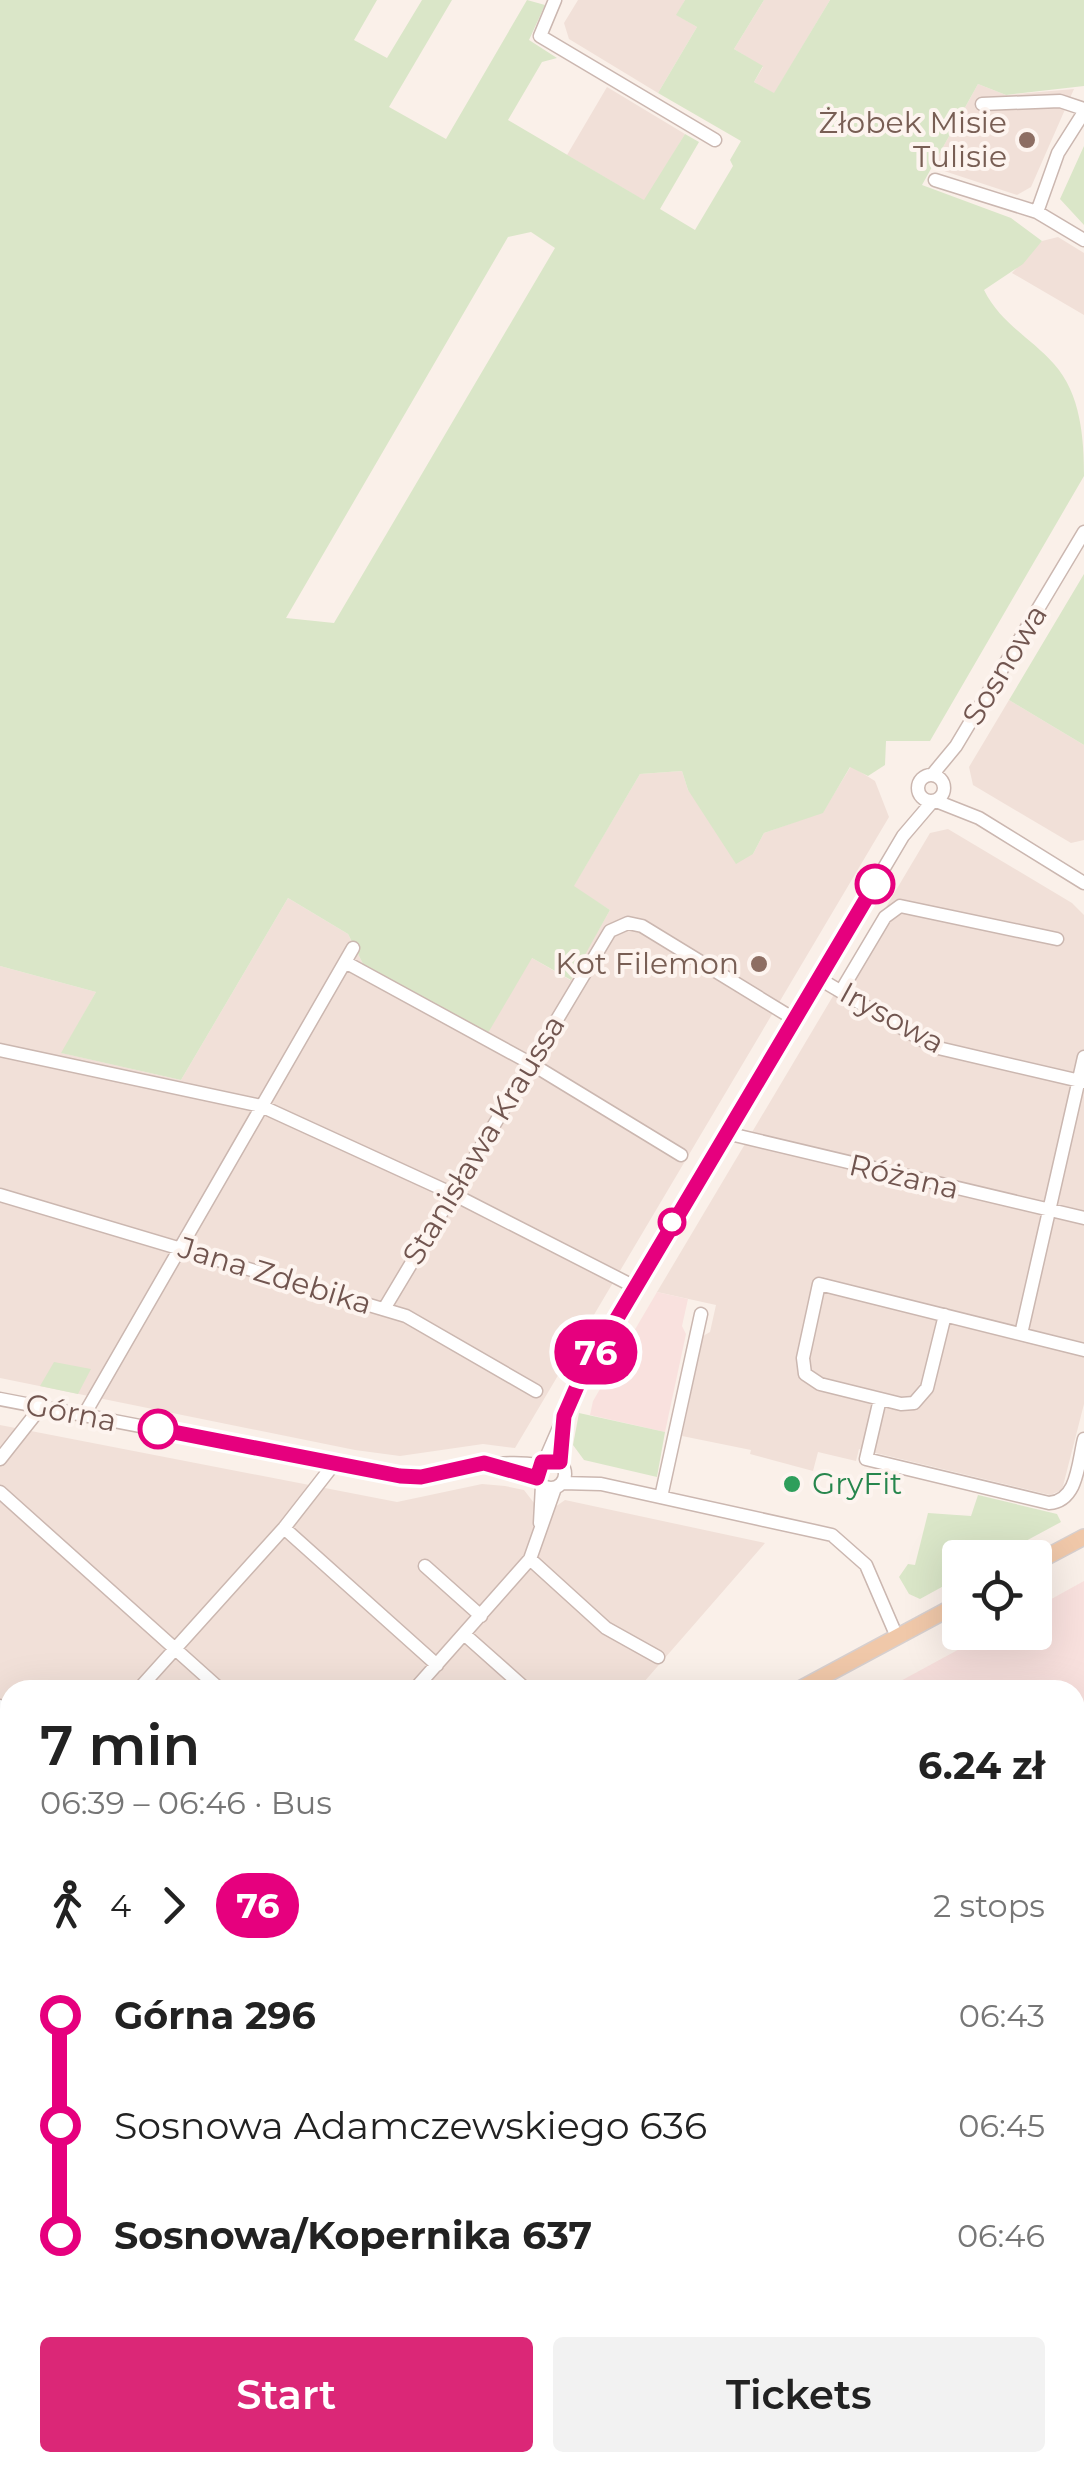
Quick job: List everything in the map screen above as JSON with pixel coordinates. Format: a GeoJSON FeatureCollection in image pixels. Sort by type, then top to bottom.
{"type":"FeatureCollection","features":[{"type":"Feature","properties":{"kind":"main road"},"geometry":{"type":"LineString","coordinates":[[1052,1554],[1084,1537]]}},
{"type":"Feature","properties":{"kind":"main road"},"geometry":{"type":"LineString","coordinates":[[816,1680],[942,1612]]}},
{"type":"Feature","properties":{"kind":"street"},"geometry":{"type":"LineString","coordinates":[[555,0],[540,36],[715,140]]}},
{"type":"Feature","properties":{"kind":"street"},"geometry":{"type":"LineString","coordinates":[[982,104],[1060,101],[1084,110],[1058,153],[1037,212]]}},
{"type":"Feature","properties":{"kind":"street"},"geometry":{"type":"LineString","coordinates":[[935,180],[1037,212],[1084,240]]}},
{"type":"Feature","properties":{"kind":"street","name":"Sosnowa"},"geometry":{"type":"LineString","coordinates":[[940,781],[956,746],[1084,532]]}},
{"type":"Feature","properties":{"kind":"street"},"geometry":{"type":"LineString","coordinates":[[423,1680],[530,1558],[564,1416],[635,1287],[903,836],[922,779],[940,781],[979,818]]}},
{"type":"Feature","properties":{"kind":"street"},"geometry":{"type":"LineString","coordinates":[[903,836],[934,802],[940,781]]}},
{"type":"Feature","properties":{"kind":"street"},"geometry":{"type":"LineString","coordinates":[[919,794],[979,818],[1082,875]]}},
{"type":"Feature","properties":{"kind":"street"},"geometry":{"type":"LineString","coordinates":[[841,992],[885,917],[900,906],[1056,939]]}},
{"type":"Feature","properties":{"kind":"street","name":"Stanisława Kraussa"},"geometry":{"type":"LineString","coordinates":[[384,1309],[603,938],[621,925],[642,926],[794,1019]]}},
{"type":"Feature","properties":{"kind":"street"},"geometry":{"type":"LineString","coordinates":[[84,1415],[353,948]]}},
{"type":"Feature","properties":{"kind":"street"},"geometry":{"type":"LineString","coordinates":[[345,962],[530,1063],[681,1154]]}},
{"type":"Feature","properties":{"kind":"street","name":"Irysowa"},"geometry":{"type":"LineString","coordinates":[[818,978],[934,1046],[1080,1082]]}},
{"type":"Feature","properties":{"kind":"street"},"geometry":{"type":"LineString","coordinates":[[0,1050],[261,1106],[451,1193],[635,1287]]}},
{"type":"Feature","properties":{"kind":"street"},"geometry":{"type":"LineString","coordinates":[[1022,1334],[1084,1057]]}},
{"type":"Feature","properties":{"kind":"street","name":"Różana"},"geometry":{"type":"LineString","coordinates":[[726,1133],[1084,1218]]}},
{"type":"Feature","properties":{"kind":"street","name":"Jana Zdebika"},"geometry":{"type":"LineString","coordinates":[[0,1195],[406,1316],[536,1391]]}},
{"type":"Feature","properties":{"kind":"street"},"geometry":{"type":"LineString","coordinates":[[945,1315],[924,1395],[908,1404],[820,1384],[805,1374],[803,1358],[819,1284],[945,1315],[1022,1334],[1084,1350]]}},
{"type":"Feature","properties":{"kind":"street"},"geometry":{"type":"LineString","coordinates":[[661,1497],[702,1314]]}},
{"type":"Feature","properties":{"kind":"street","name":"Górna"},"geometry":{"type":"LineString","coordinates":[[0,1399],[334,1464],[421,1477],[472,1464],[496,1464],[661,1497],[839,1539],[866,1565],[896,1636]]}},
{"type":"Feature","properties":{"kind":"street"},"geometry":{"type":"LineString","coordinates":[[880,1399],[866,1458],[1049,1503],[1062,1501],[1071,1492],[1084,1440]]}},
{"type":"Feature","properties":{"kind":"street"},"geometry":{"type":"LineString","coordinates":[[0,1459],[41,1407]]}},
{"type":"Feature","properties":{"kind":"street"},"geometry":{"type":"LineString","coordinates":[[147,1680],[284,1528],[334,1464]]}},
{"type":"Feature","properties":{"kind":"street"},"geometry":{"type":"LineString","coordinates":[[0,1492],[210,1680]]}},
{"type":"Feature","properties":{"kind":"street"},"geometry":{"type":"LineString","coordinates":[[284,1528],[437,1665]]}},
{"type":"Feature","properties":{"kind":"street"},"geometry":{"type":"LineString","coordinates":[[530,1558],[606,1628],[658,1657]]}},
{"type":"Feature","properties":{"kind":"street"},"geometry":{"type":"LineString","coordinates":[[424,1566],[480,1616]]}},
{"type":"Feature","properties":{"kind":"street"},"geometry":{"type":"LineString","coordinates":[[464,1634],[516,1680]]}},
{"type":"Feature","properties":{"kind":"shaded area"},"geometry":{"type":"Polygon","coordinates":[[[578,0],[685,0],[677,15],[697,27],[658,93],[569,39],[564,23],[578,0]]]}},
{"type":"Feature","properties":{"kind":"shaded area"},"geometry":{"type":"Polygon","coordinates":[[[764,0],[830,0],[774,94],[754,82],[763,67],[734,49],[764,0]]]}},
{"type":"Feature","properties":{"kind":"shaded area"},"geometry":{"type":"Polygon","coordinates":[[[978,84],[1006,95],[1074,89],[1031,187],[1017,195],[932,167],[978,84]]]}},
{"type":"Feature","properties":{"kind":"shaded area"},"geometry":{"type":"Polygon","coordinates":[[[607,87],[685,134],[645,201],[567,155],[607,87]]]}},
{"type":"Feature","properties":{"kind":"shaded area"},"geometry":{"type":"Polygon","coordinates":[[[1058,237],[1084,253],[1084,315],[1012,273],[1042,241],[1058,237]]]}},
{"type":"Feature","properties":{"kind":"shaded area"},"geometry":{"type":"Polygon","coordinates":[[[1009,700],[1084,745],[1084,840],[1071,843],[973,785],[969,767],[1009,700]]]}},
{"type":"Feature","properties":{"kind":"shaded area"},"geometry":{"type":"Polygon","coordinates":[[[851,766],[875,781],[889,817],[515,1448],[483,1444],[400,1456],[355,1450],[0,1378],[0,966],[96,992],[62,1053],[181,1080],[288,898],[348,934],[363,964],[532,958],[570,980],[610,910],[573,887],[640,774],[682,771],[688,790],[753,854],[764,833],[823,812],[851,766]]]}},
{"type":"Feature","properties":{"kind":"shaded area"},"geometry":{"type":"Polygon","coordinates":[[[948,829],[1072,903],[1084,915],[1084,1404],[1062,1490],[1050,1495],[859,1449],[856,1461],[818,1452],[813,1471],[750,1454],[751,1450],[682,1436],[703,1336],[710,1332],[716,1305],[657,1292],[930,833],[948,829]]]}},
{"type":"Feature","properties":{"kind":"shaded area"},"geometry":{"type":"Polygon","coordinates":[[[657,1292],[688,1299],[682,1326],[686,1334],[665,1432],[590,1415],[593,1401],[657,1292]]]}},
{"type":"Feature","properties":{"kind":"shaded area"},"geometry":{"type":"Polygon","coordinates":[[[0,1425],[397,1502],[482,1484],[505,1486],[524,1490],[534,1503],[555,1507],[565,1500],[765,1543],[646,1680],[0,1680],[0,1425]]]}},
{"type":"Feature","properties":{"kind":"shaded area"},"geometry":{"type":"Polygon","coordinates":[[[1084,1581],[1084,1680],[902,1680],[958,1650],[1052,1650],[1052,1599],[1084,1581]]]}},
{"type":"Feature","properties":{"kind":"green space"},"geometry":{"type":"Polygon","coordinates":[[[0,0],[377,0],[354,40],[387,58],[422,0],[452,0],[389,107],[446,139],[527,0],[545,5],[529,40],[557,58],[542,62],[508,120],[644,200],[685,134],[699,142],[660,209],[695,230],[733,166],[730,160],[741,141],[658,93],[697,27],[676,15],[685,0],[764,0],[734,49],[763,66],[754,82],[774,93],[830,0],[1084,0],[1084,86],[1006,95],[978,84],[922,185],[1011,218],[1042,241],[1023,264],[984,290],[999,312],[1063,376],[1079,417],[1084,462],[1084,476],[930,741],[886,741],[885,765],[868,776],[850,767],[823,813],[764,833],[753,854],[736,864],[688,790],[682,771],[640,774],[574,886],[610,910],[571,980],[532,958],[488,1033],[363,964],[348,934],[288,898],[181,1080],[61,1053],[96,992],[0,966],[0,0]],[[531,232],[508,237],[286,618],[334,623],[555,248],[531,232]]]}},
{"type":"Feature","properties":{"kind":"green space"},"geometry":{"type":"Polygon","coordinates":[[[1084,146],[1084,225],[1060,199],[1084,146]]]}},
{"type":"Feature","properties":{"kind":"green space"},"geometry":{"type":"Polygon","coordinates":[[[1084,574],[1084,745],[1009,700],[1084,574]]]}},
{"type":"Feature","properties":{"kind":"green space"},"geometry":{"type":"Polygon","coordinates":[[[54,1362],[91,1369],[78,1394],[40,1386],[54,1362]]]}},
{"type":"Feature","properties":{"kind":"green space"},"geometry":{"type":"Polygon","coordinates":[[[579,1413],[665,1432],[657,1477],[584,1460],[573,1445],[579,1413]]]}},
{"type":"Feature","properties":{"kind":"green space"},"geometry":{"type":"Polygon","coordinates":[[[978,1495],[1057,1514],[1061,1522],[1028,1540],[942,1540],[942,1587],[920,1599],[909,1594],[899,1577],[908,1564],[915,1565],[928,1513],[971,1516],[978,1495]]]}},
{"type":"Feature","properties":{"kind":"bus line","name":"76"},"geometry":{"type":"LineString","coordinates":[[158,1429],[400,1476],[421,1477],[484,1463],[537,1478],[542,1462],[560,1462],[564,1416],[578,1384],[875,884]]}},
{"type":"Feature","properties":{"kind":"place","name":"Żłobek Misie Tulisie"},"geometry":{"type":"Point","coordinates":[1027,140]}},
{"type":"Feature","properties":{"kind":"place","name":"Kot Filemon"},"geometry":{"type":"Point","coordinates":[759,964]}},
{"type":"Feature","properties":{"kind":"place","name":"GryFit"},"geometry":{"type":"Point","coordinates":[792,1484]}}]}
